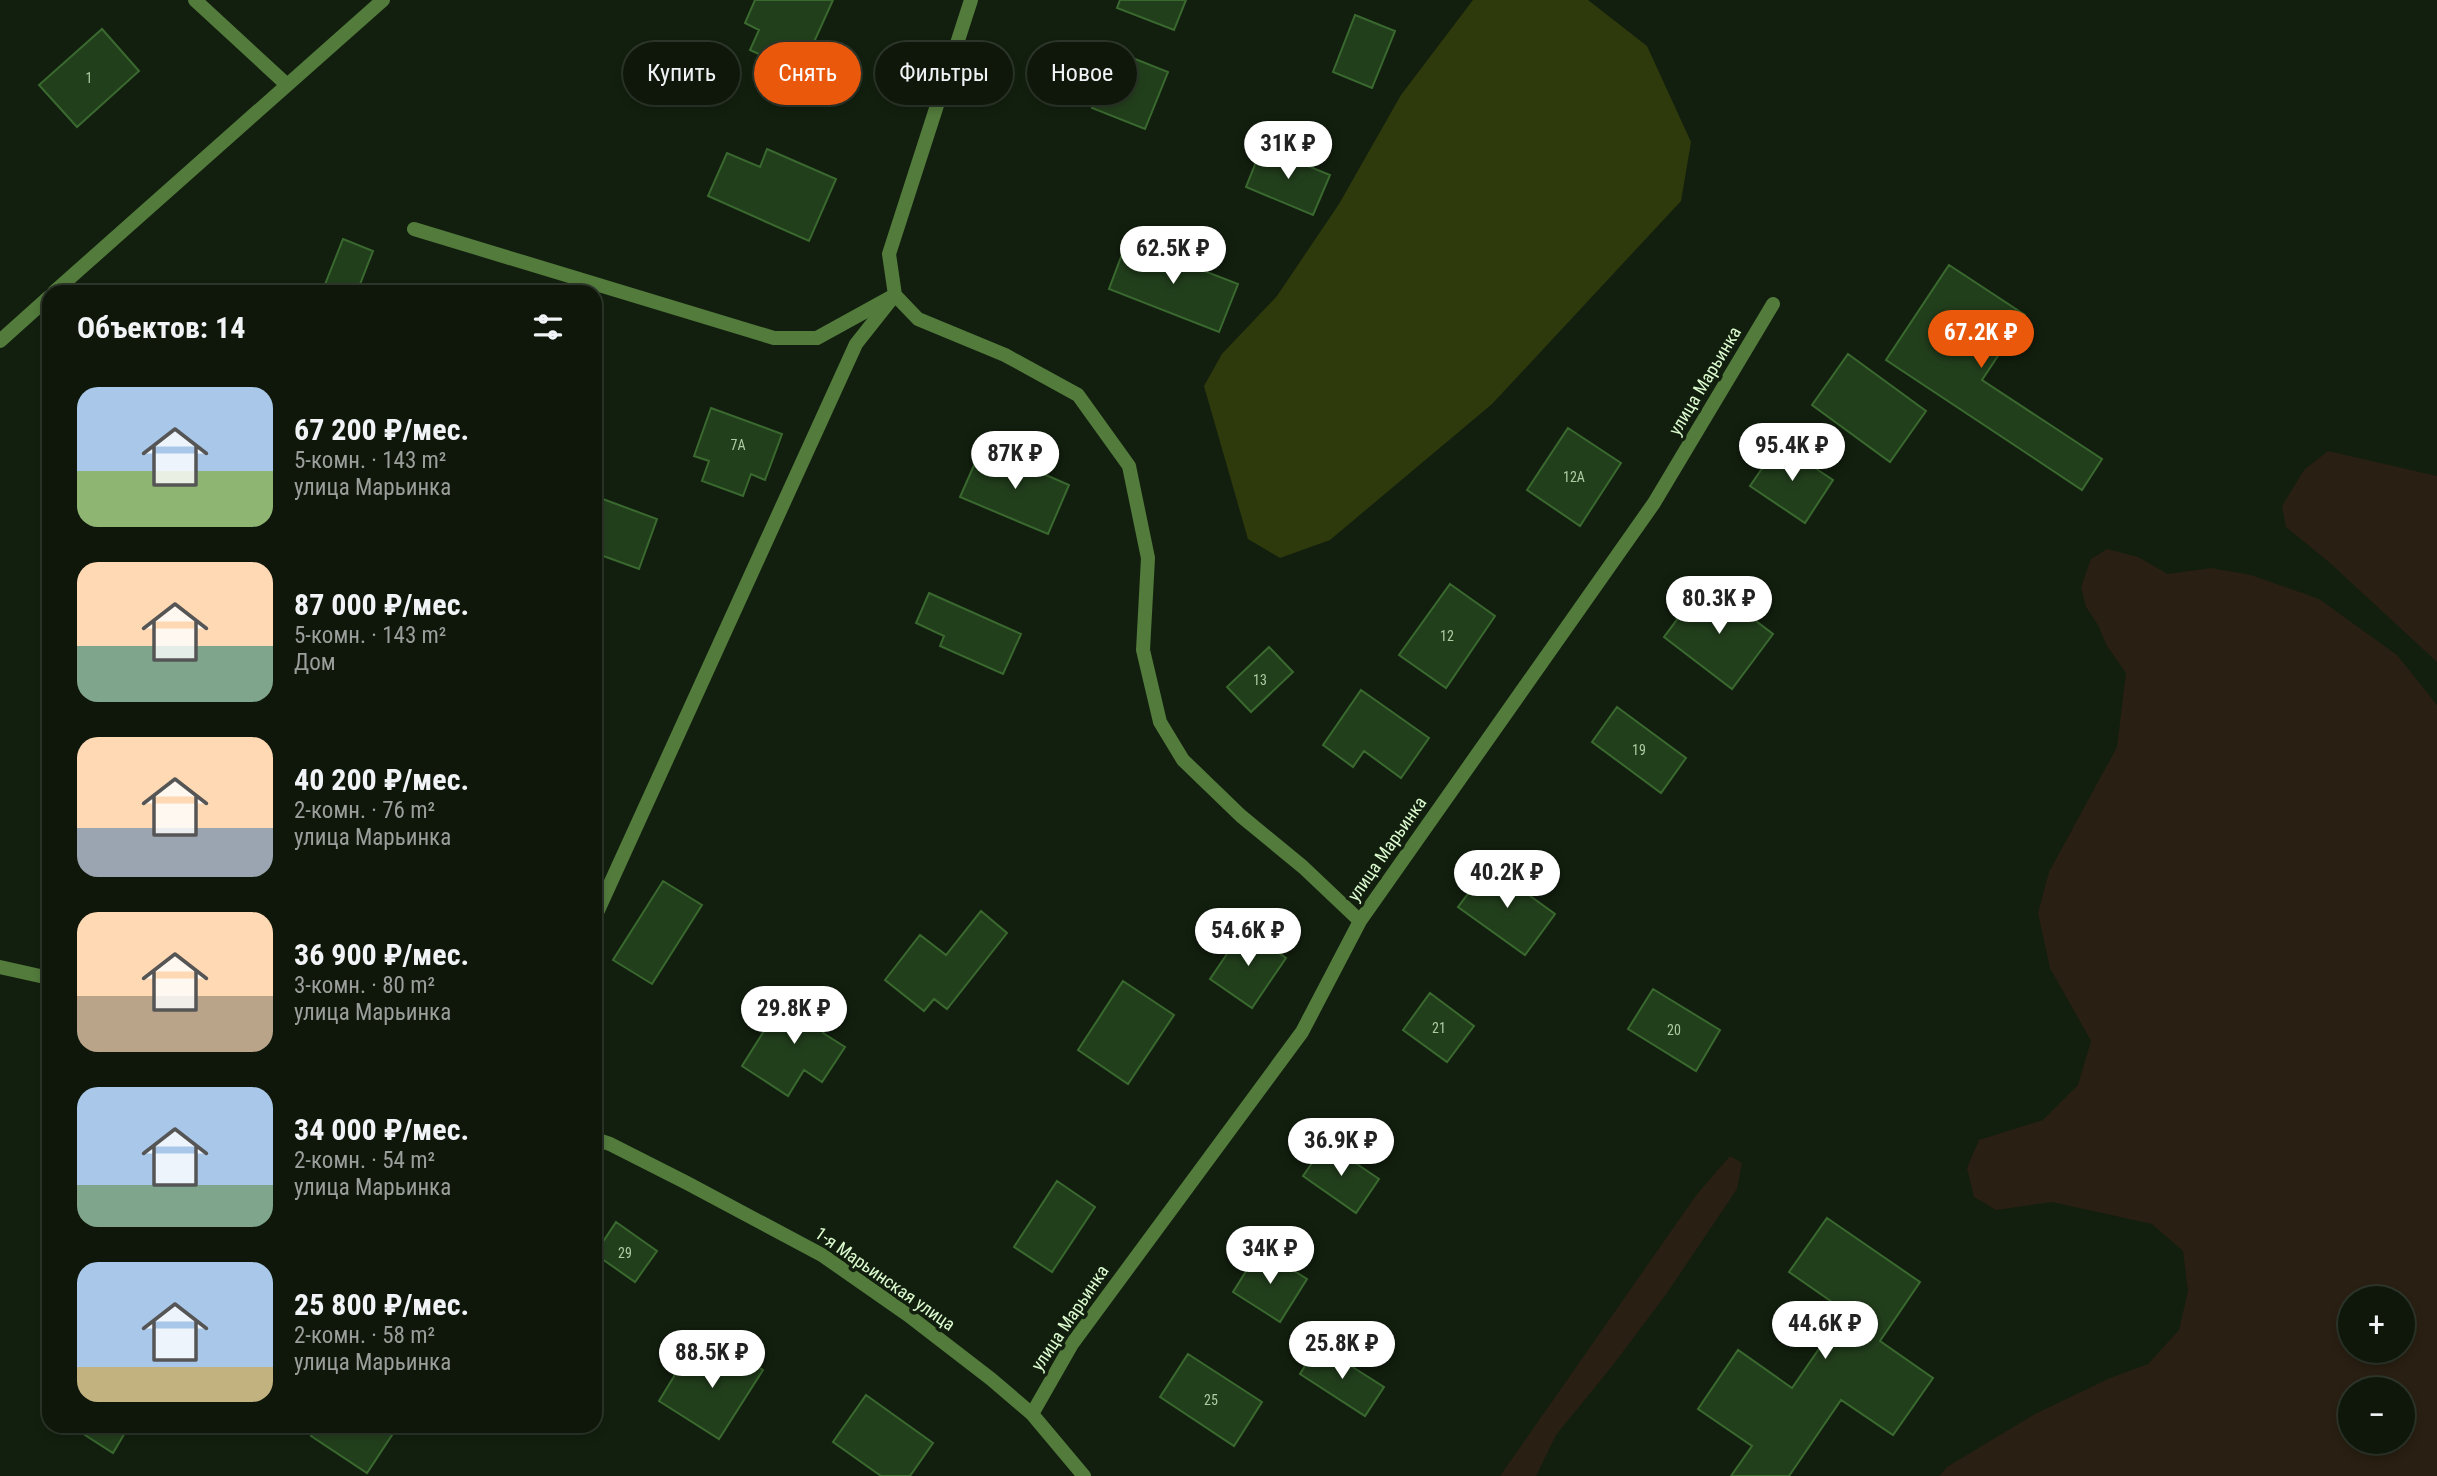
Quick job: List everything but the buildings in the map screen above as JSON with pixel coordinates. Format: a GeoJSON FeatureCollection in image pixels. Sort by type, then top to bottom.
{"type":"FeatureCollection","features":[{"type":"Feature","properties":{"kind":"street"},"geometry":{"type":"LineString","coordinates":[[195,0],[286,85]]}},
{"type":"Feature","properties":{"kind":"street"},"geometry":{"type":"LineString","coordinates":[[62,285],[383,0]]}},
{"type":"Feature","properties":{"kind":"street"},"geometry":{"type":"LineString","coordinates":[[971,0],[889,254],[895,295],[918,319],[1005,355],[1078,396],[1129,466],[1148,558],[1143,650],[1160,722],[1183,760],[1241,816],[1303,867],[1360,921]]}},
{"type":"Feature","properties":{"kind":"street"},"geometry":{"type":"LineString","coordinates":[[414,229],[599,285]]}},
{"type":"Feature","properties":{"kind":"street"},"geometry":{"type":"LineString","coordinates":[[602,286],[774,338],[817,338],[895,295]]}},
{"type":"Feature","properties":{"kind":"street"},"geometry":{"type":"LineString","coordinates":[[602,902],[856,344],[895,295]]}},
{"type":"Feature","properties":{"kind":"street"},"geometry":{"type":"LineString","coordinates":[[0,341],[42,303]]}},
{"type":"Feature","properties":{"kind":"street","name":"улица Марьинка"},"geometry":{"type":"LineString","coordinates":[[1032,1414],[1072,1344],[1302,1032],[1360,921],[1654,503],[1773,304]]}},
{"type":"Feature","properties":{"kind":"street"},"geometry":{"type":"LineString","coordinates":[[0,967],[42,976]]}},
{"type":"Feature","properties":{"kind":"street","name":"1-я Марьинская улица"},"geometry":{"type":"LineString","coordinates":[[602,1142],[687,1183],[822,1255],[908,1315],[991,1379],[1032,1414],[1084,1476]]}},
{"type":"Feature","properties":{"kind":"shaded area"},"geometry":{"type":"Polygon","coordinates":[[[1473,0],[1588,0],[1647,46],[1691,142],[1681,201],[1492,404],[1330,540],[1280,558],[1248,539],[1204,386],[1222,354],[1277,296],[1339,204],[1401,95],[1473,0]]]}},
{"type":"Feature","properties":{"kind":"shaded area"},"geometry":{"type":"Polygon","coordinates":[[[2328,451],[2437,476],[2437,662],[2330,563],[2286,527],[2282,506],[2304,470],[2328,451]]]}},
{"type":"Feature","properties":{"kind":"shaded area"},"geometry":{"type":"Polygon","coordinates":[[[2107,549],[2138,557],[2168,574],[2211,568],[2251,575],[2319,599],[2397,655],[2437,705],[2437,1476],[1939,1476],[1947,1467],[2035,1414],[2110,1378],[2148,1364],[2179,1330],[2188,1291],[2183,1251],[2152,1224],[2052,1202],[1996,1210],[1974,1197],[1967,1168],[1979,1140],[2043,1120],[2078,1085],[2091,1041],[2050,968],[2038,913],[2049,872],[2117,747],[2126,673],[2107,646],[2086,607],[2081,587],[2091,559],[2107,549]]]}},
{"type":"Feature","properties":{"kind":"shaded area"},"geometry":{"type":"Polygon","coordinates":[[[1730,1156],[1742,1163],[1737,1189],[1667,1293],[1556,1435],[1536,1476],[1500,1476],[1697,1194],[1730,1156]]]}}]}
